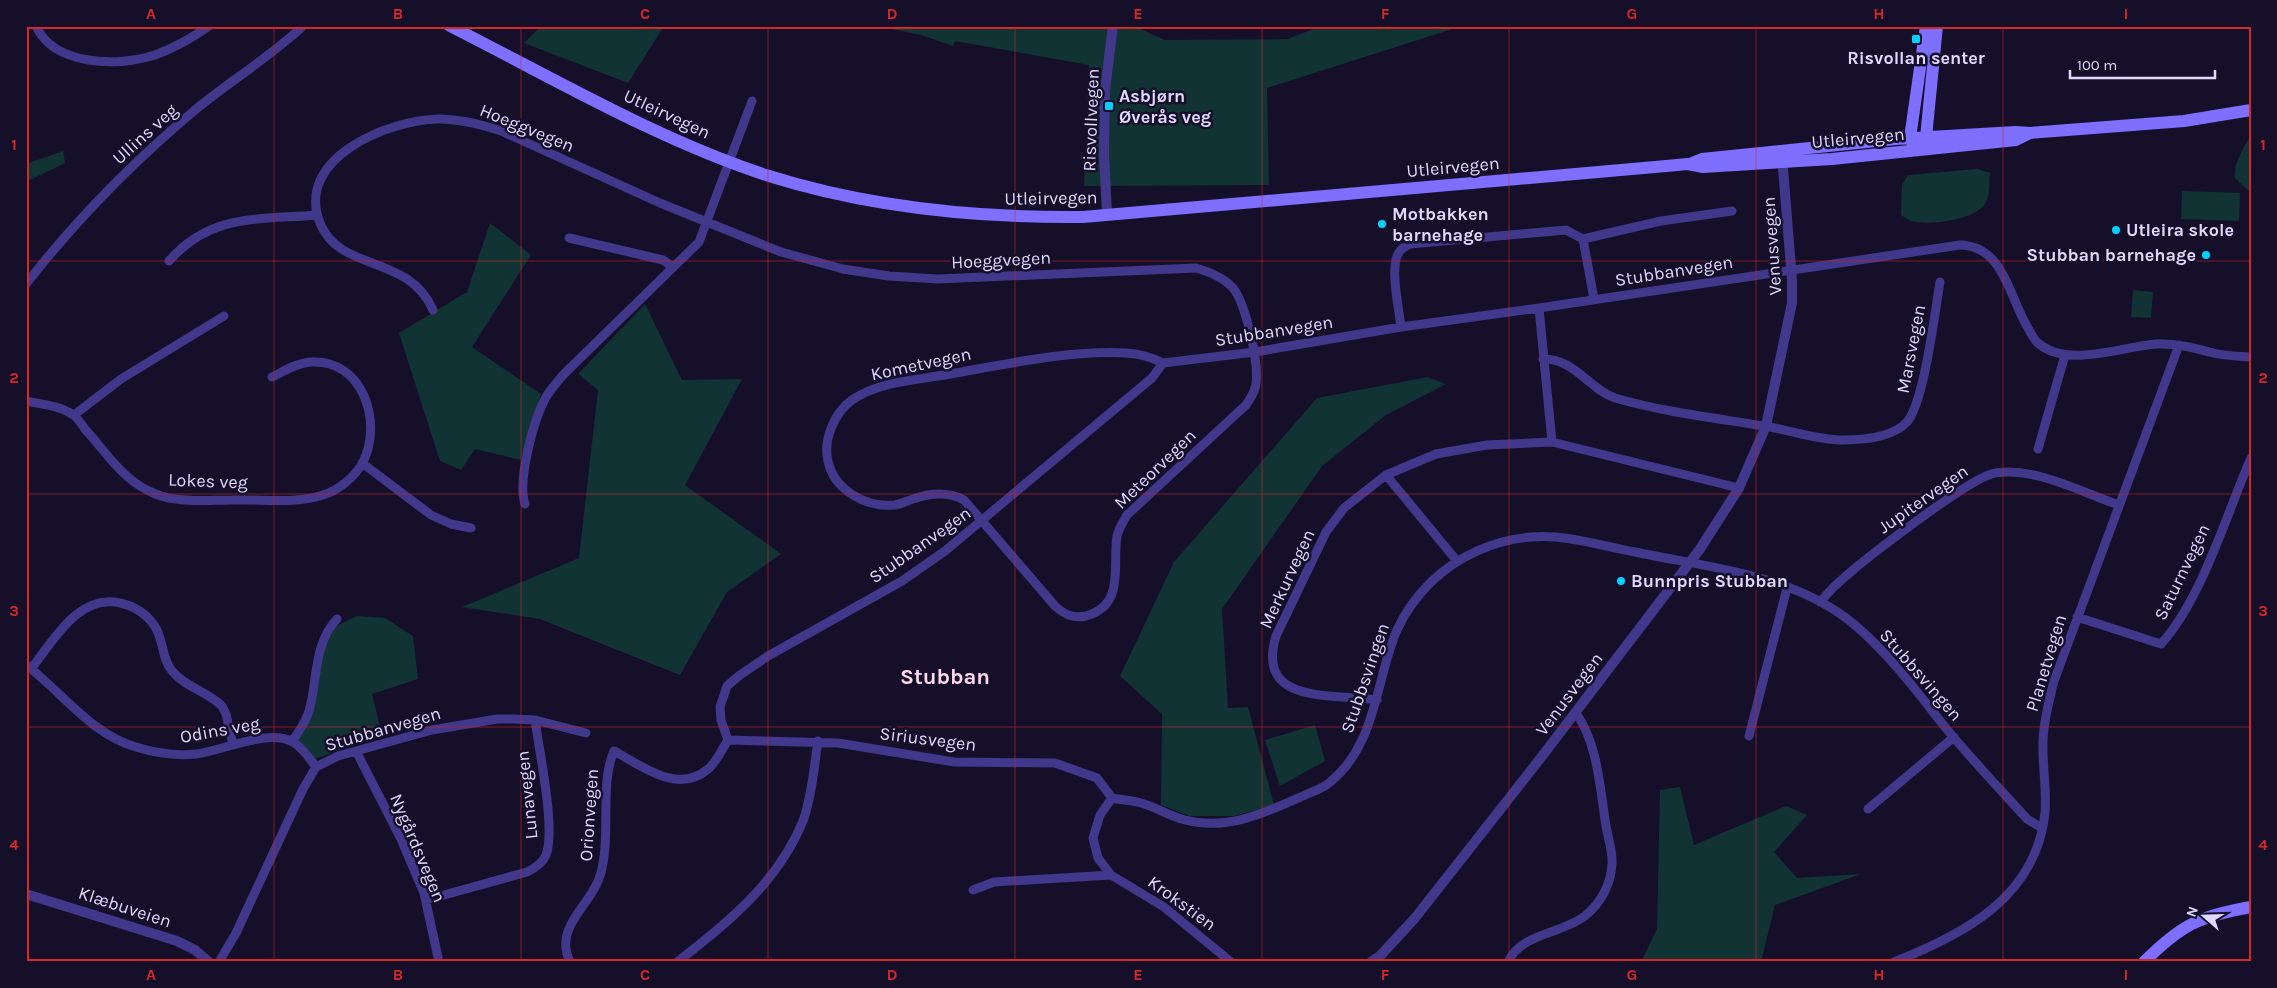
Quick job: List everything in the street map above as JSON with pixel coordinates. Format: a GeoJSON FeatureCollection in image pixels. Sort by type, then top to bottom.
{"type":"FeatureCollection","features":[{"type":"Feature","properties":{"kind":"main road","name":"Utleirvegen"},"geometry":{"type":"LineString","coordinates":[[450,26],[660,132],[728,161],[822,190],[927,210],[1017,217],[1107,215],[1688,164],[1702,159],[1917,151],[2016,140],[2030,134]]}},
{"type":"Feature","properties":{"kind":"main road"},"geometry":{"type":"LineString","coordinates":[[1926,26],[1910,138],[1917,151],[1926,137],[1937,26]]}},
{"type":"Feature","properties":{"kind":"main road","name":"Utleirvegen"},"geometry":{"type":"LineString","coordinates":[[1782,156],[1910,138],[2015,132],[2030,134],[2184,121],[2251,110]]}},
{"type":"Feature","properties":{"kind":"main road"},"geometry":{"type":"LineString","coordinates":[[2144,962],[2164,941],[2194,921],[2206,916],[2251,907]]}},
{"type":"Feature","properties":{"kind":"street"},"geometry":{"type":"LineString","coordinates":[[36,26],[43,38],[59,50],[81,58],[111,61],[141,58],[160,53],[175,47],[209,26]]}},
{"type":"Feature","properties":{"kind":"street","name":"Risvollvegen"},"geometry":{"type":"LineString","coordinates":[[1107,215],[1104,154],[1105,90],[1113,26]]}},
{"type":"Feature","properties":{"kind":"street","name":"Ullins veg"},"geometry":{"type":"LineString","coordinates":[[26,284],[85,215],[142,158],[197,109],[302,27]]}},
{"type":"Feature","properties":{"kind":"street"},"geometry":{"type":"LineString","coordinates":[[525,504],[522,496],[523,474],[540,412],[547,396],[563,375],[699,242],[728,161],[752,102]]}},
{"type":"Feature","properties":{"kind":"street","name":"Hoeggvegen"},"geometry":{"type":"LineString","coordinates":[[317,215],[318,189],[321,180],[328,168],[350,147],[385,129],[399,125],[418,121],[451,119],[479,124],[501,131],[706,222],[781,252],[843,269],[907,278],[967,279],[1196,268],[1218,276],[1227,282],[1238,295],[1254,352]]}},
{"type":"Feature","properties":{"kind":"street","name":"Venusvegen"},"geometry":{"type":"LineString","coordinates":[[1371,962],[1380,956],[1415,918],[1576,713],[1689,563],[1719,521],[1739,488],[1766,426],[1792,303],[1782,156]]}},
{"type":"Feature","properties":{"kind":"street"},"geometry":{"type":"LineString","coordinates":[[1401,327],[1395,267],[1396,256],[1401,249],[1410,244],[1566,230],[1583,239],[1661,221],[1732,211]]}},
{"type":"Feature","properties":{"kind":"street"},"geometry":{"type":"LineString","coordinates":[[169,261],[189,241],[217,226],[241,221],[317,215],[324,232],[340,249],[400,273],[421,291],[433,310]]}},
{"type":"Feature","properties":{"kind":"street"},"geometry":{"type":"LineString","coordinates":[[569,238],[663,260],[673,267]]}},
{"type":"Feature","properties":{"kind":"street"},"geometry":{"type":"LineString","coordinates":[[1583,239],[1594,300]]}},
{"type":"Feature","properties":{"kind":"street","name":"Stubbanvegen"},"geometry":{"type":"LineString","coordinates":[[728,740],[721,720],[720,707],[727,686],[768,656],[828,624],[902,580],[945,551],[1152,378],[1163,363],[1254,352],[1401,327],[1960,245],[1976,247],[1990,255],[1996,262],[2019,313],[2038,343],[2051,351],[2065,355],[2158,344],[2179,345],[2222,354],[2251,357]]}},
{"type":"Feature","properties":{"kind":"street","name":"Marsvegen"},"geometry":{"type":"LineString","coordinates":[[1766,426],[1841,440],[1883,435],[1898,429],[1907,422],[1918,403],[1940,282]]}},
{"type":"Feature","properties":{"kind":"street"},"geometry":{"type":"LineString","coordinates":[[1539,308],[1552,442]]}},
{"type":"Feature","properties":{"kind":"street"},"geometry":{"type":"LineString","coordinates":[[26,401],[74,415],[122,380],[224,316]]}},
{"type":"Feature","properties":{"kind":"street","name":"Planetvegen"},"geometry":{"type":"LineString","coordinates":[[1894,962],[1957,932],[1995,908],[2018,885],[2038,845],[2042,828],[2045,794],[2043,741],[2048,702],[2077,617],[2179,345]]}},
{"type":"Feature","properties":{"kind":"street","name":"Meteorvegen"},"geometry":{"type":"LineString","coordinates":[[982,521],[1061,612],[1074,617],[1094,613],[1106,603],[1115,586],[1116,544],[1121,524],[1127,515],[1246,405],[1256,386],[1254,352]]}},
{"type":"Feature","properties":{"kind":"street","name":"Kometvegen"},"geometry":{"type":"LineString","coordinates":[[982,521],[964,500],[954,495],[924,495],[896,505],[876,504],[856,497],[843,488],[834,475],[828,461],[827,445],[830,431],[838,415],[851,401],[886,385],[1032,359],[1085,354],[1126,353],[1150,357],[1163,363]]}},
{"type":"Feature","properties":{"kind":"street"},"geometry":{"type":"LineString","coordinates":[[2038,449],[2065,355]]}},
{"type":"Feature","properties":{"kind":"street"},"geometry":{"type":"LineString","coordinates":[[1543,359],[1556,359],[1613,397],[1718,419],[1766,426]]}},
{"type":"Feature","properties":{"kind":"street","name":"Lokes veg"},"geometry":{"type":"LineString","coordinates":[[74,415],[129,478],[148,491],[175,499],[284,499],[317,497],[340,486],[362,463],[370,442],[371,420],[365,396],[354,379],[335,366],[312,362],[296,366],[272,377]]}},
{"type":"Feature","properties":{"kind":"street","name":"Merkurvegen"},"geometry":{"type":"LineString","coordinates":[[1377,700],[1317,695],[1294,689],[1279,677],[1274,670],[1272,655],[1276,636],[1326,532],[1352,500],[1386,475],[1436,454],[1466,448],[1552,442],[1739,488]]}},
{"type":"Feature","properties":{"kind":"street","name":"Saturnvegen"},"geometry":{"type":"LineString","coordinates":[[2077,617],[2161,644],[2184,613],[2202,577],[2251,458]]}},
{"type":"Feature","properties":{"kind":"street"},"geometry":{"type":"LineString","coordinates":[[362,463],[431,515],[452,524],[471,528]]}},
{"type":"Feature","properties":{"kind":"street","name":"Jupitervegen"},"geometry":{"type":"LineString","coordinates":[[1820,602],[1836,585],[1879,550],[1968,485],[1994,473],[2040,477],[2119,505]]}},
{"type":"Feature","properties":{"kind":"street"},"geometry":{"type":"LineString","coordinates":[[1386,475],[1458,561]]}},
{"type":"Feature","properties":{"kind":"street","name":"Stubbsvingen"},"geometry":{"type":"LineString","coordinates":[[1112,798],[1139,802],[1185,820],[1219,824],[1240,820],[1273,809],[1328,784],[1352,759],[1370,725],[1391,648],[1406,613],[1430,582],[1458,561],[1496,544],[1536,536],[1583,542],[1689,563],[1704,564],[1787,588],[1820,602],[1855,625],[1897,668],[1954,737],[2027,819],[2042,828]]}},
{"type":"Feature","properties":{"kind":"street"},"geometry":{"type":"LineString","coordinates":[[1749,736],[1787,588]]}},
{"type":"Feature","properties":{"kind":"street"},"geometry":{"type":"LineString","coordinates":[[29,667],[85,607],[105,601],[129,605],[146,616],[156,628],[166,662],[174,673],[222,706],[226,714],[234,746]]}},
{"type":"Feature","properties":{"kind":"street"},"geometry":{"type":"LineString","coordinates":[[316,767],[302,750],[292,742],[309,712],[321,644],[328,628],[337,619]]}},
{"type":"Feature","properties":{"kind":"street","name":"Odins veg"},"geometry":{"type":"LineString","coordinates":[[29,667],[94,725],[129,745],[159,753],[190,755],[234,746],[265,737],[292,742]]}},
{"type":"Feature","properties":{"kind":"street"},"geometry":{"type":"LineString","coordinates":[[1508,962],[1511,954],[1524,943],[1584,917],[1602,898],[1609,881],[1612,862],[1598,777],[1584,724],[1576,713]]}},
{"type":"Feature","properties":{"kind":"street","name":"Stubbanvegen"},"geometry":{"type":"LineString","coordinates":[[219,962],[236,933],[316,767],[338,756],[432,730],[496,719],[535,720],[586,733]]}},
{"type":"Feature","properties":{"kind":"street","name":"Lunavegen"},"geometry":{"type":"LineString","coordinates":[[426,900],[527,872],[537,867],[546,856],[549,830],[535,720]]}},
{"type":"Feature","properties":{"kind":"street","name":"Stubbsvingen"},"geometry":{"type":"LineString","coordinates":[[1868,809],[1954,737]]}},
{"type":"Feature","properties":{"kind":"street","name":"Siriusvegen"},"geometry":{"type":"LineString","coordinates":[[728,740],[818,741],[954,762],[1055,763],[1097,778],[1112,798]]}},
{"type":"Feature","properties":{"kind":"street","name":"Orionvegen"},"geometry":{"type":"LineString","coordinates":[[570,962],[565,946],[567,931],[574,916],[592,893],[600,878],[604,862],[609,763],[614,750],[665,778],[680,780],[694,778],[708,769],[728,740]]}},
{"type":"Feature","properties":{"kind":"street"},"geometry":{"type":"LineString","coordinates":[[677,962],[722,927],[760,890],[786,856],[804,819],[818,741]]}},
{"type":"Feature","properties":{"kind":"street","name":"Nygårdsvegen"},"geometry":{"type":"LineString","coordinates":[[356,751],[400,839],[426,900],[439,962]]}},
{"type":"Feature","properties":{"kind":"street","name":"Krokstien"},"geometry":{"type":"LineString","coordinates":[[1112,798],[1100,815],[1093,838],[1098,858],[1111,875],[1164,907],[1231,962]]}},
{"type":"Feature","properties":{"kind":"street"},"geometry":{"type":"LineString","coordinates":[[973,890],[994,882],[1039,881],[1111,875]]}},
{"type":"Feature","properties":{"kind":"street","name":"Klæbuveien"},"geometry":{"type":"LineString","coordinates":[[26,894],[172,939],[187,945],[209,962]]}},
{"type":"Feature","properties":{"kind":"green space"},"geometry":{"type":"Polygon","coordinates":[[[541,26],[664,26],[628,83],[524,43],[541,26]]]}},
{"type":"Feature","properties":{"kind":"green space"},"geometry":{"type":"Polygon","coordinates":[[[877,26],[1133,26],[1165,40],[1288,39],[1321,26],[1462,26],[1267,88],[1269,185],[1084,186],[1089,65],[955,41],[953,46],[921,35],[877,26]]]}},
{"type":"Feature","properties":{"kind":"green space"},"geometry":{"type":"Polygon","coordinates":[[[2251,135],[2251,193],[2235,178],[2235,173],[2240,156],[2251,135]]]}},
{"type":"Feature","properties":{"kind":"green space"},"geometry":{"type":"Polygon","coordinates":[[[63,151],[65,163],[28,181],[26,164],[63,151]]]}},
{"type":"Feature","properties":{"kind":"green space"},"geometry":{"type":"Polygon","coordinates":[[[1977,169],[1990,173],[1987,200],[1975,212],[1953,220],[1929,223],[1911,221],[1901,215],[1902,185],[1908,175],[1977,169]]]}},
{"type":"Feature","properties":{"kind":"green space"},"geometry":{"type":"Polygon","coordinates":[[[2182,191],[2240,193],[2239,221],[2181,219],[2182,191]]]}},
{"type":"Feature","properties":{"kind":"green space"},"geometry":{"type":"Polygon","coordinates":[[[490,223],[531,255],[472,347],[541,394],[521,460],[475,449],[461,470],[440,461],[399,333],[467,292],[490,223]]]}},
{"type":"Feature","properties":{"kind":"green space"},"geometry":{"type":"Polygon","coordinates":[[[2133,290],[2153,292],[2151,318],[2131,317],[2133,290]]]}},
{"type":"Feature","properties":{"kind":"green space"},"geometry":{"type":"Polygon","coordinates":[[[645,304],[682,380],[742,379],[685,485],[781,554],[727,592],[680,675],[540,619],[462,607],[579,558],[598,390],[578,374],[645,304]]]}},
{"type":"Feature","properties":{"kind":"green space"},"geometry":{"type":"Polygon","coordinates":[[[1428,377],[1446,384],[1386,415],[1322,466],[1222,609],[1228,708],[1248,707],[1274,805],[1234,816],[1189,816],[1161,805],[1162,714],[1120,676],[1174,562],[1317,398],[1428,377]]]}},
{"type":"Feature","properties":{"kind":"green space"},"geometry":{"type":"Polygon","coordinates":[[[357,616],[385,618],[413,636],[418,679],[372,694],[382,735],[315,759],[296,738],[311,710],[321,649],[332,628],[357,616]]]}},
{"type":"Feature","properties":{"kind":"green space"},"geometry":{"type":"Polygon","coordinates":[[[1315,725],[1325,761],[1280,786],[1265,740],[1315,725]]]}},
{"type":"Feature","properties":{"kind":"green space"},"geometry":{"type":"Polygon","coordinates":[[[1680,787],[1694,845],[1786,806],[1807,815],[1774,852],[1797,878],[1861,874],[1775,905],[1761,962],[1641,962],[1657,929],[1660,790],[1680,787]]]}},
{"type":"Feature","properties":{"kind":"place","name":"Risvollan senter"},"geometry":{"type":"Point","coordinates":[1916,39]}},
{"type":"Feature","properties":{"kind":"place","name":"Asbjørn Øverås veg"},"geometry":{"type":"Point","coordinates":[1109,106]}},
{"type":"Feature","properties":{"kind":"place","name":"Motbakken barnehage"},"geometry":{"type":"Point","coordinates":[1382,224]}},
{"type":"Feature","properties":{"kind":"place","name":"Utleira skole"},"geometry":{"type":"Point","coordinates":[2116,230]}},
{"type":"Feature","properties":{"kind":"place","name":"Stubban barnehage"},"geometry":{"type":"Point","coordinates":[2206,255]}},
{"type":"Feature","properties":{"kind":"place","name":"Bunnpris Stubban"},"geometry":{"type":"Point","coordinates":[1621,581]}},
{"type":"Feature","properties":{"kind":"district","name":"Stubban"},"geometry":{"type":"Point","coordinates":[945,676]}}]}
